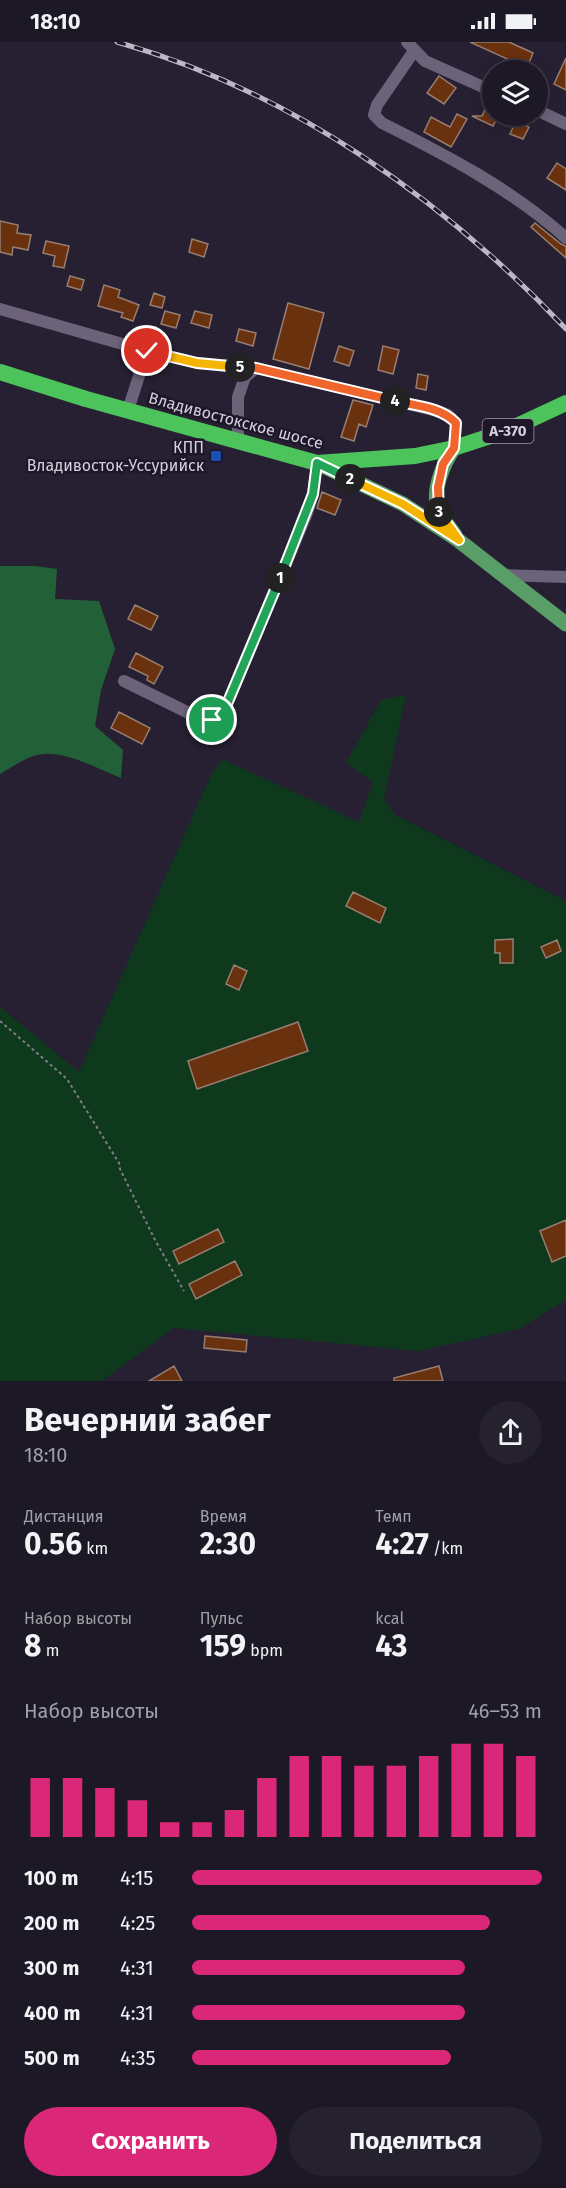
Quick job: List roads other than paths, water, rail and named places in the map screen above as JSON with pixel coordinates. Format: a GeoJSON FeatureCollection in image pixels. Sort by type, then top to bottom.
{"type":"FeatureCollection","features":[{"type":"Feature","properties":{"kind":"highway","name":"Владивостокское шоссе"},"geometry":{"type":"LineString","coordinates":[[0,372],[317,463],[415,456],[454,448],[506,431],[563,405]]}},
{"type":"Feature","properties":{"kind":"main road"},"geometry":{"type":"LineString","coordinates":[[454,448],[443,464],[438,487],[438,510],[459,540]]}},
{"type":"Feature","properties":{"kind":"main road"},"geometry":{"type":"LineString","coordinates":[[317,463],[403,504],[459,540],[566,624]]}},
{"type":"Feature","properties":{"kind":"street"},"geometry":{"type":"LineString","coordinates":[[482,87],[425,61],[411,46],[377,105],[374,115],[382,123],[448,158],[512,197],[552,225],[566,238]]}},
{"type":"Feature","properties":{"kind":"street"},"geometry":{"type":"LineString","coordinates":[[548,115],[566,124]]}},
{"type":"Feature","properties":{"kind":"street"},"geometry":{"type":"LineString","coordinates":[[1,312],[197,363],[256,368],[437,411],[448,415],[456,423],[454,448]]}},
{"type":"Feature","properties":{"kind":"street"},"geometry":{"type":"LineString","coordinates":[[128,410],[147,351]]}},
{"type":"Feature","properties":{"kind":"street"},"geometry":{"type":"LineString","coordinates":[[238,441],[238,397],[245,377],[256,368]]}},
{"type":"Feature","properties":{"kind":"street"},"geometry":{"type":"LineString","coordinates":[[124,681],[199,718],[212,720],[220,715],[227,704],[307,513],[313,494],[317,463]]}},
{"type":"Feature","properties":{"kind":"street"},"geometry":{"type":"LineString","coordinates":[[503,575],[566,577]]}},
{"type":"Feature","properties":{"kind":"railway"},"geometry":{"type":"LineString","coordinates":[[117,42],[181,63],[243,89],[303,120],[361,155],[416,194],[468,236],[519,281],[566,329]]}},
{"type":"Feature","properties":{"kind":"place","name":"КПП Владивосток-Уссурийск"},"geometry":{"type":"Point","coordinates":[216,456]}}]}
